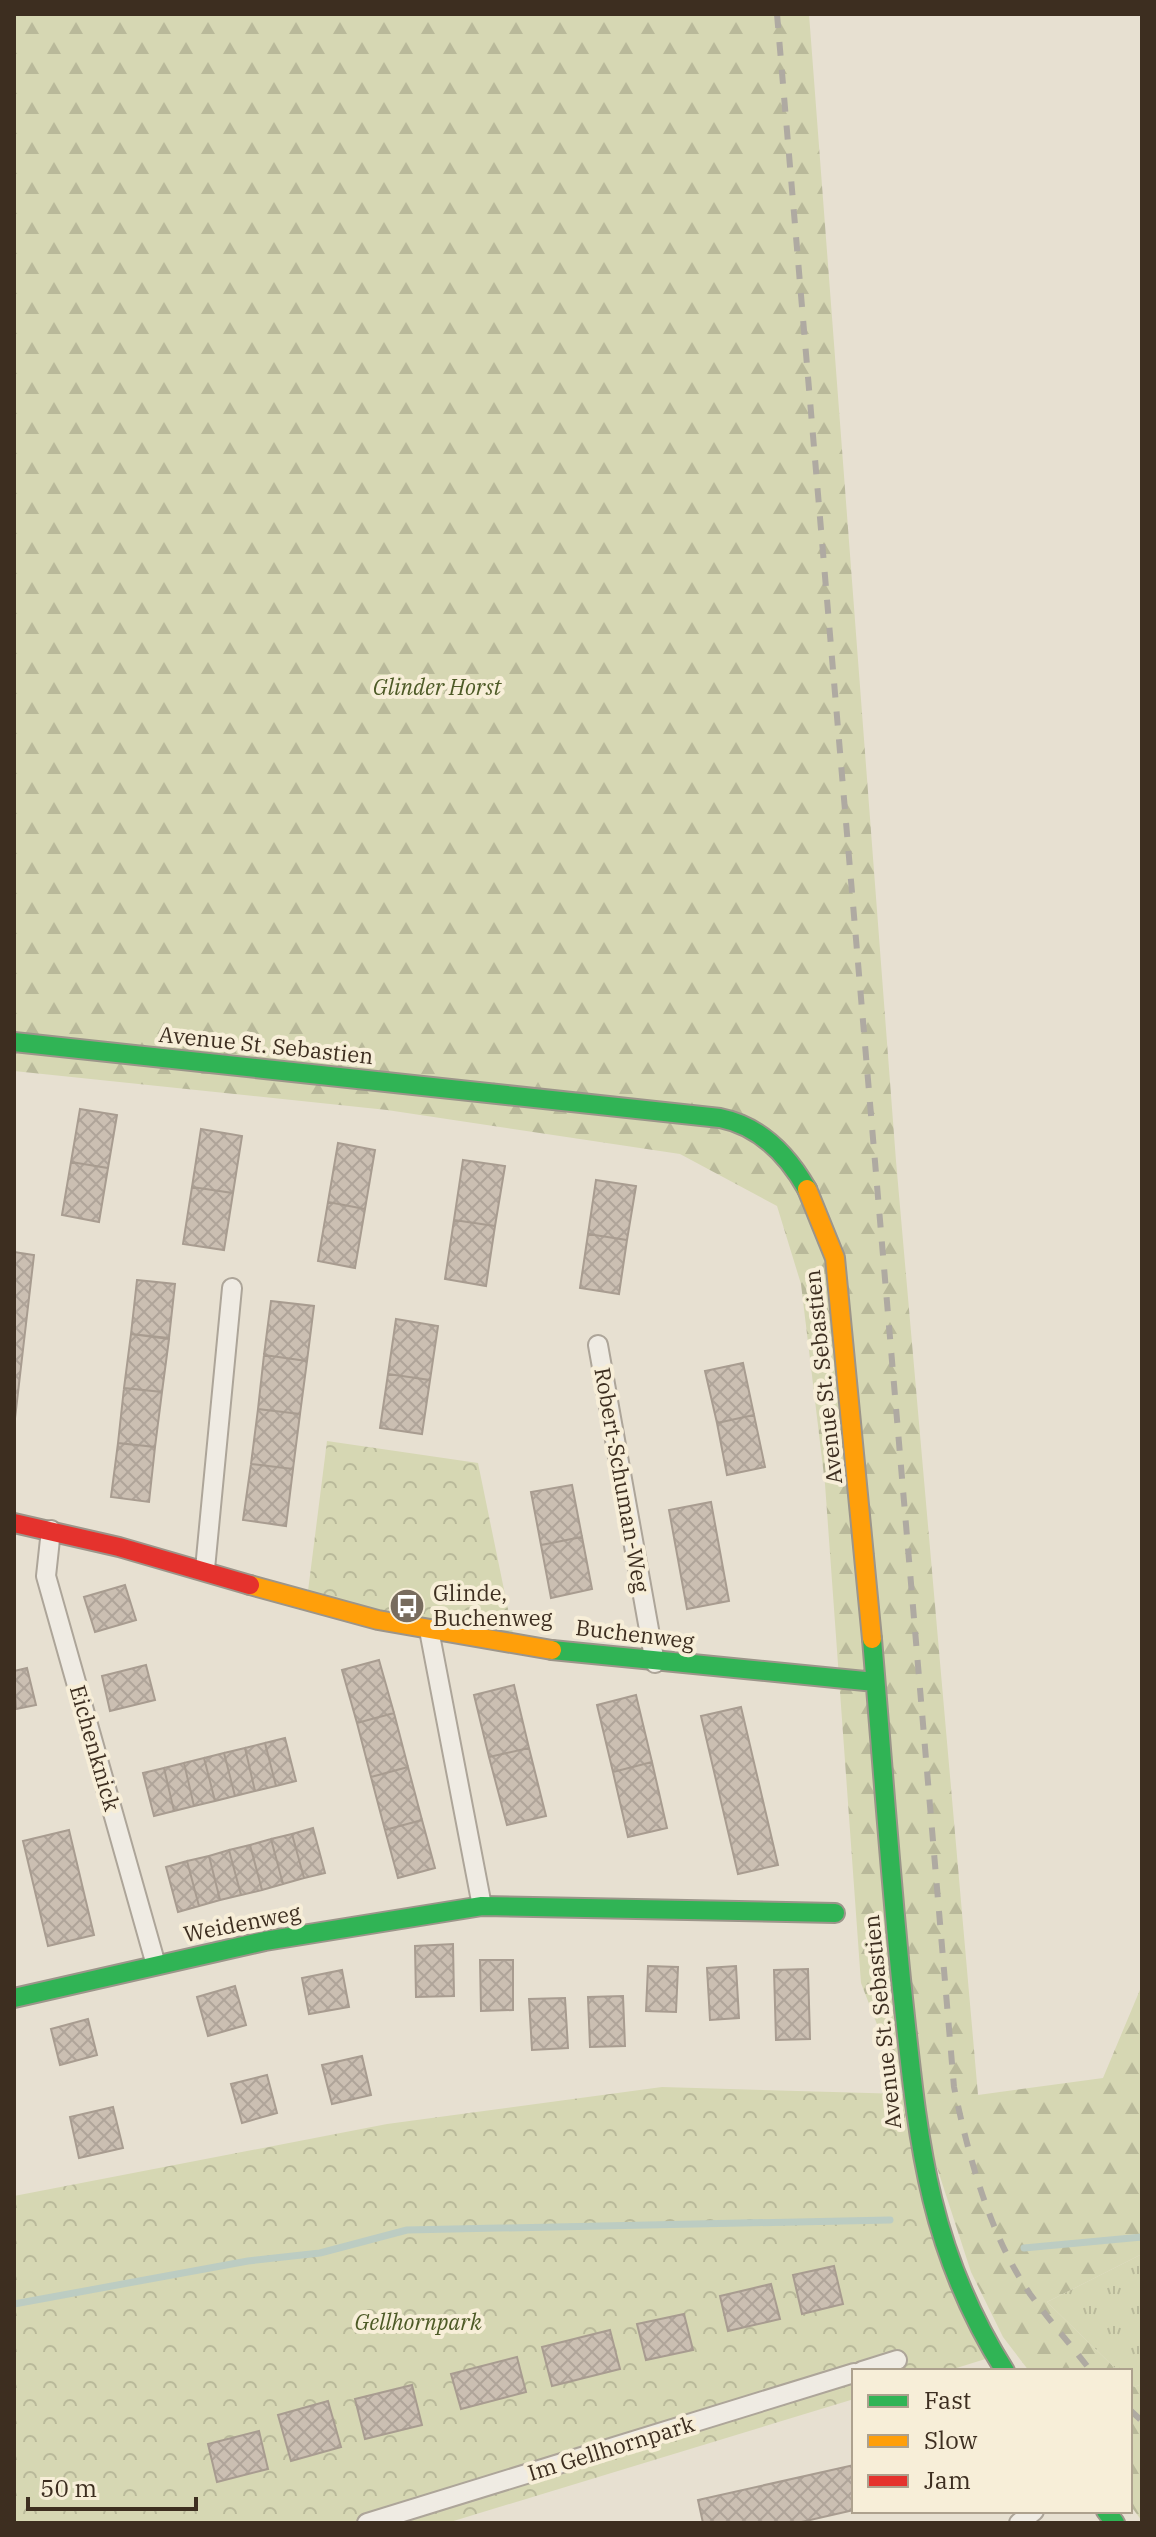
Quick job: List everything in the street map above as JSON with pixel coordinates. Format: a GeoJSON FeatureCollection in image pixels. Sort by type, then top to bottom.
{"type":"FeatureCollection","features":[{"type":"Feature","properties":{"kind":"main road","name":"Avenue St. Sebastien"},"geometry":{"type":"LineString","coordinates":[[14,1042],[720,1118],[748,1126],[764,1136],[798,1175],[818,1207],[835,1258],[919,2152],[932,2215],[956,2287],[979,2334],[1004,2369]]}},
{"type":"Feature","properties":{"kind":"main road","name":"Buchenweg"},"geometry":{"type":"LineString","coordinates":[[14,1523],[205,1569],[429,1630],[655,1663],[875,1682]]}},
{"type":"Feature","properties":{"kind":"main road","name":"Weidenweg"},"geometry":{"type":"LineString","coordinates":[[14,1998],[265,1941],[482,1906],[835,1913]]}},
{"type":"Feature","properties":{"kind":"street"},"geometry":{"type":"LineString","coordinates":[[205,1569],[232,1288]]}},
{"type":"Feature","properties":{"kind":"street","name":"Robert-Schuman-Weg"},"geometry":{"type":"LineString","coordinates":[[598,1345],[655,1663]]}},
{"type":"Feature","properties":{"kind":"street","name":"Eichenknick"},"geometry":{"type":"LineString","coordinates":[[51,1530],[46,1576],[156,1965]]}},
{"type":"Feature","properties":{"kind":"street"},"geometry":{"type":"LineString","coordinates":[[429,1630],[482,1906]]}},
{"type":"Feature","properties":{"kind":"street"},"geometry":{"type":"LineString","coordinates":[[868,2369],[897,2360]]}},
{"type":"Feature","properties":{"kind":"street","name":"Im Gellhornpark"},"geometry":{"type":"LineString","coordinates":[[367,2523],[852,2374]]}},
{"type":"Feature","properties":{"kind":"green space","name":"Glinder Horst"},"geometry":{"type":"Polygon","coordinates":[[[14,14],[809,14],[896,1161],[978,2095],[1103,2078],[1142,1985],[1142,2254],[1047,2302],[1116,2369],[1027,2369],[1003,2337],[971,2272],[931,2149],[904,2094],[861,1983],[825,1484],[801,1284],[777,1206],[680,1154],[387,1110],[14,1071],[14,14]]]}},
{"type":"Feature","properties":{"kind":"green space"},"geometry":{"type":"Polygon","coordinates":[[[327,1441],[478,1463],[515,1643],[307,1599],[327,1441]]]}},
{"type":"Feature","properties":{"kind":"green space","name":"Gellhornpark"},"geometry":{"type":"Polygon","coordinates":[[[662,2087],[904,2094],[995,2356],[953,2369],[852,2369],[852,2400],[447,2523],[14,2523],[14,2196],[387,2124],[662,2087]]]}},
{"type":"Feature","properties":{"kind":"green space"},"geometry":{"type":"Polygon","coordinates":[[[1142,2254],[1142,2384],[1134,2387],[1132,2369],[1116,2369],[1047,2302],[1142,2254]]]}},
{"type":"Feature","properties":{"kind":"green space"},"geometry":{"type":"Polygon","coordinates":[[[1142,2384],[1142,2521],[1132,2508],[1132,2385],[1142,2384]]]}},
{"type":"Feature","properties":{"kind":"building"},"geometry":{"type":"Polygon","coordinates":[[[80,1109],[117,1115],[108,1168],[71,1162],[80,1109]]]}},
{"type":"Feature","properties":{"kind":"building"},"geometry":{"type":"Polygon","coordinates":[[[201,1129],[242,1136],[233,1193],[192,1187],[201,1129]]]}},
{"type":"Feature","properties":{"kind":"building"},"geometry":{"type":"Polygon","coordinates":[[[338,1143],[375,1150],[365,1209],[328,1202],[338,1143]]]}},
{"type":"Feature","properties":{"kind":"building"},"geometry":{"type":"Polygon","coordinates":[[[463,1160],[505,1166],[495,1226],[454,1220],[463,1160]]]}},
{"type":"Feature","properties":{"kind":"building"},"geometry":{"type":"Polygon","coordinates":[[[71,1162],[108,1168],[99,1222],[62,1215],[71,1162]]]}},
{"type":"Feature","properties":{"kind":"building"},"geometry":{"type":"Polygon","coordinates":[[[596,1180],[636,1186],[627,1240],[588,1234],[596,1180]]]}},
{"type":"Feature","properties":{"kind":"building"},"geometry":{"type":"Polygon","coordinates":[[[192,1187],[233,1193],[224,1250],[183,1244],[192,1187]]]}},
{"type":"Feature","properties":{"kind":"building"},"geometry":{"type":"Polygon","coordinates":[[[328,1202],[365,1209],[355,1268],[318,1261],[328,1202]]]}},
{"type":"Feature","properties":{"kind":"building"},"geometry":{"type":"Polygon","coordinates":[[[454,1220],[495,1226],[486,1286],[445,1279],[454,1220]]]}},
{"type":"Feature","properties":{"kind":"building"},"geometry":{"type":"Polygon","coordinates":[[[588,1234],[627,1240],[619,1294],[580,1288],[588,1234]]]}},
{"type":"Feature","properties":{"kind":"building"},"geometry":{"type":"Polygon","coordinates":[[[14,1252],[34,1255],[14,1427],[14,1252]]]}},
{"type":"Feature","properties":{"kind":"building"},"geometry":{"type":"Polygon","coordinates":[[[137,1280],[175,1284],[169,1338],[131,1334],[137,1280]]]}},
{"type":"Feature","properties":{"kind":"building"},"geometry":{"type":"Polygon","coordinates":[[[271,1301],[314,1306],[307,1361],[264,1355],[271,1301]]]}},
{"type":"Feature","properties":{"kind":"building"},"geometry":{"type":"Polygon","coordinates":[[[396,1319],[438,1326],[430,1380],[388,1374],[396,1319]]]}},
{"type":"Feature","properties":{"kind":"building"},"geometry":{"type":"Polygon","coordinates":[[[131,1334],[169,1339],[162,1392],[124,1388],[131,1334]]]}},
{"type":"Feature","properties":{"kind":"building"},"geometry":{"type":"Polygon","coordinates":[[[264,1355],[307,1361],[300,1414],[258,1409],[264,1355]]]}},
{"type":"Feature","properties":{"kind":"building"},"geometry":{"type":"Polygon","coordinates":[[[743,1363],[754,1415],[717,1423],[705,1371],[743,1363]]]}},
{"type":"Feature","properties":{"kind":"building"},"geometry":{"type":"Polygon","coordinates":[[[388,1374],[430,1380],[422,1434],[380,1428],[388,1374]]]}},
{"type":"Feature","properties":{"kind":"building"},"geometry":{"type":"Polygon","coordinates":[[[124,1388],[162,1392],[155,1447],[118,1443],[124,1388]]]}},
{"type":"Feature","properties":{"kind":"building"},"geometry":{"type":"Polygon","coordinates":[[[258,1409],[300,1414],[293,1469],[251,1464],[258,1409]]]}},
{"type":"Feature","properties":{"kind":"building"},"geometry":{"type":"Polygon","coordinates":[[[754,1415],[765,1467],[727,1475],[717,1423],[754,1415]]]}},
{"type":"Feature","properties":{"kind":"building"},"geometry":{"type":"Polygon","coordinates":[[[118,1443],[155,1447],[149,1502],[111,1497],[118,1443]]]}},
{"type":"Feature","properties":{"kind":"building"},"geometry":{"type":"Polygon","coordinates":[[[251,1464],[293,1469],[286,1526],[243,1520],[251,1464]]]}},
{"type":"Feature","properties":{"kind":"building"},"geometry":{"type":"Polygon","coordinates":[[[572,1485],[582,1537],[541,1545],[531,1492],[572,1485]]]}},
{"type":"Feature","properties":{"kind":"building"},"geometry":{"type":"Polygon","coordinates":[[[711,1502],[729,1601],[687,1609],[669,1510],[711,1502]]]}},
{"type":"Feature","properties":{"kind":"building"},"geometry":{"type":"Polygon","coordinates":[[[582,1537],[592,1589],[551,1598],[541,1545],[582,1537]]]}},
{"type":"Feature","properties":{"kind":"building"},"geometry":{"type":"Polygon","coordinates":[[[125,1585],[136,1620],[95,1632],[84,1597],[125,1585]]]}},
{"type":"Feature","properties":{"kind":"building"},"geometry":{"type":"Polygon","coordinates":[[[379,1660],[394,1713],[357,1723],[342,1670],[379,1660]]]}},
{"type":"Feature","properties":{"kind":"building"},"geometry":{"type":"Polygon","coordinates":[[[146,1665],[155,1700],[110,1711],[102,1676],[146,1665]]]}},
{"type":"Feature","properties":{"kind":"building"},"geometry":{"type":"Polygon","coordinates":[[[27,1668],[36,1705],[16,1709],[14,1671],[27,1668]]]}},
{"type":"Feature","properties":{"kind":"building"},"geometry":{"type":"Polygon","coordinates":[[[514,1685],[529,1748],[489,1757],[474,1695],[514,1685]]]}},
{"type":"Feature","properties":{"kind":"building"},"geometry":{"type":"Polygon","coordinates":[[[636,1695],[652,1762],[613,1772],[597,1705],[636,1695]]]}},
{"type":"Feature","properties":{"kind":"building"},"geometry":{"type":"Polygon","coordinates":[[[741,1707],[778,1865],[738,1874],[701,1716],[741,1707]]]}},
{"type":"Feature","properties":{"kind":"building"},"geometry":{"type":"Polygon","coordinates":[[[394,1713],[408,1767],[371,1777],[357,1723],[394,1713]]]}},
{"type":"Feature","properties":{"kind":"building"},"geometry":{"type":"Polygon","coordinates":[[[285,1738],[296,1781],[276,1786],[265,1743],[285,1738]]]}},
{"type":"Feature","properties":{"kind":"building"},"geometry":{"type":"Polygon","coordinates":[[[265,1743],[276,1786],[255,1791],[245,1748],[265,1743]]]}},
{"type":"Feature","properties":{"kind":"building"},"geometry":{"type":"Polygon","coordinates":[[[245,1748],[255,1791],[235,1796],[224,1753],[245,1748]]]}},
{"type":"Feature","properties":{"kind":"building"},"geometry":{"type":"Polygon","coordinates":[[[529,1748],[546,1816],[507,1825],[489,1757],[529,1748]]]}},
{"type":"Feature","properties":{"kind":"building"},"geometry":{"type":"Polygon","coordinates":[[[224,1753],[235,1796],[215,1801],[204,1758],[224,1753]]]}},
{"type":"Feature","properties":{"kind":"building"},"geometry":{"type":"Polygon","coordinates":[[[204,1758],[215,1801],[194,1806],[184,1763],[204,1758]]]}},
{"type":"Feature","properties":{"kind":"building"},"geometry":{"type":"Polygon","coordinates":[[[652,1762],[667,1828],[628,1837],[613,1772],[652,1762]]]}},
{"type":"Feature","properties":{"kind":"building"},"geometry":{"type":"Polygon","coordinates":[[[184,1763],[194,1806],[174,1811],[164,1768],[184,1763]]]}},
{"type":"Feature","properties":{"kind":"building"},"geometry":{"type":"Polygon","coordinates":[[[408,1767],[422,1820],[385,1830],[371,1777],[408,1767]]]}},
{"type":"Feature","properties":{"kind":"building"},"geometry":{"type":"Polygon","coordinates":[[[164,1768],[174,1811],[154,1816],[143,1773],[164,1768]]]}},
{"type":"Feature","properties":{"kind":"building"},"geometry":{"type":"Polygon","coordinates":[[[422,1820],[435,1868],[398,1878],[385,1830],[422,1820]]]}},
{"type":"Feature","properties":{"kind":"building"},"geometry":{"type":"Polygon","coordinates":[[[313,1828],[325,1873],[304,1878],[292,1834],[313,1828]]]}},
{"type":"Feature","properties":{"kind":"building"},"geometry":{"type":"Polygon","coordinates":[[[69,1830],[94,1935],[48,1946],[23,1841],[69,1830]]]}},
{"type":"Feature","properties":{"kind":"building"},"geometry":{"type":"Polygon","coordinates":[[[292,1834],[304,1878],[283,1884],[271,1839],[292,1834]]]}},
{"type":"Feature","properties":{"kind":"building"},"geometry":{"type":"Polygon","coordinates":[[[271,1839],[283,1884],[262,1890],[250,1845],[271,1839]]]}},
{"type":"Feature","properties":{"kind":"building"},"geometry":{"type":"Polygon","coordinates":[[[250,1845],[262,1890],[241,1895],[229,1850],[250,1845]]]}},
{"type":"Feature","properties":{"kind":"building"},"geometry":{"type":"Polygon","coordinates":[[[229,1850],[241,1895],[220,1900],[209,1856],[229,1850]]]}},
{"type":"Feature","properties":{"kind":"building"},"geometry":{"type":"Polygon","coordinates":[[[209,1856],[220,1900],[199,1906],[187,1861],[209,1856]]]}},
{"type":"Feature","properties":{"kind":"building"},"geometry":{"type":"Polygon","coordinates":[[[187,1861],[199,1906],[178,1912],[166,1867],[187,1861]]]}},
{"type":"Feature","properties":{"kind":"building"},"geometry":{"type":"Polygon","coordinates":[[[453,1944],[454,1996],[416,1997],[415,1946],[453,1944]]]}},
{"type":"Feature","properties":{"kind":"building"},"geometry":{"type":"Polygon","coordinates":[[[480,1960],[513,1960],[513,2010],[481,2011],[480,1960]]]}},
{"type":"Feature","properties":{"kind":"building"},"geometry":{"type":"Polygon","coordinates":[[[648,1966],[678,1967],[676,2012],[646,2011],[648,1966]]]}},
{"type":"Feature","properties":{"kind":"building"},"geometry":{"type":"Polygon","coordinates":[[[736,1966],[739,2018],[710,2020],[707,1968],[736,1966]]]}},
{"type":"Feature","properties":{"kind":"building"},"geometry":{"type":"Polygon","coordinates":[[[808,1969],[810,2039],[776,2040],[774,1970],[808,1969]]]}},
{"type":"Feature","properties":{"kind":"building"},"geometry":{"type":"Polygon","coordinates":[[[342,1970],[349,2007],[309,2014],[302,1978],[342,1970]]]}},
{"type":"Feature","properties":{"kind":"building"},"geometry":{"type":"Polygon","coordinates":[[[235,1986],[246,2025],[208,2036],[197,1997],[235,1986]]]}},
{"type":"Feature","properties":{"kind":"building"},"geometry":{"type":"Polygon","coordinates":[[[623,1996],[625,2046],[590,2047],[588,1997],[623,1996]]]}},
{"type":"Feature","properties":{"kind":"building"},"geometry":{"type":"Polygon","coordinates":[[[565,1998],[568,2048],[532,2050],[529,1999],[565,1998]]]}},
{"type":"Feature","properties":{"kind":"building"},"geometry":{"type":"Polygon","coordinates":[[[88,2019],[97,2055],[60,2065],[51,2029],[88,2019]]]}},
{"type":"Feature","properties":{"kind":"building"},"geometry":{"type":"Polygon","coordinates":[[[362,2056],[371,2095],[332,2104],[322,2065],[362,2056]]]}},
{"type":"Feature","properties":{"kind":"building"},"geometry":{"type":"Polygon","coordinates":[[[267,2075],[277,2113],[242,2123],[231,2084],[267,2075]]]}},
{"type":"Feature","properties":{"kind":"building"},"geometry":{"type":"Polygon","coordinates":[[[113,2107],[123,2148],[79,2158],[70,2117],[113,2107]]]}},
{"type":"Feature","properties":{"kind":"building"},"geometry":{"type":"Polygon","coordinates":[[[834,2266],[843,2304],[802,2314],[793,2275],[834,2266]]]}},
{"type":"Feature","properties":{"kind":"building"},"geometry":{"type":"Polygon","coordinates":[[[771,2284],[780,2319],[728,2331],[720,2296],[771,2284]]]}},
{"type":"Feature","properties":{"kind":"building"},"geometry":{"type":"Polygon","coordinates":[[[684,2314],[693,2350],[646,2360],[637,2324],[684,2314]]]}},
{"type":"Feature","properties":{"kind":"building"},"geometry":{"type":"Polygon","coordinates":[[[610,2330],[620,2369],[552,2386],[542,2347],[610,2330]]]}},
{"type":"Feature","properties":{"kind":"building"},"geometry":{"type":"Polygon","coordinates":[[[517,2357],[526,2392],[461,2409],[451,2374],[517,2357]]]}},
{"type":"Feature","properties":{"kind":"building"},"geometry":{"type":"Polygon","coordinates":[[[412,2385],[422,2425],[365,2439],[355,2399],[412,2385]]]}},
{"type":"Feature","properties":{"kind":"building"},"geometry":{"type":"Polygon","coordinates":[[[328,2401],[341,2447],[291,2461],[278,2415],[328,2401]]]}},
{"type":"Feature","properties":{"kind":"building"},"geometry":{"type":"Polygon","coordinates":[[[259,2431],[268,2469],[217,2482],[208,2444],[259,2431]]]}},
{"type":"Feature","properties":{"kind":"building"},"geometry":{"type":"Polygon","coordinates":[[[852,2465],[852,2510],[797,2523],[703,2523],[698,2500],[852,2465]]]}},
{"type":"Feature","properties":{"kind":"waterway"},"geometry":{"type":"LineString","coordinates":[[14,2304],[248,2261],[320,2253],[407,2230],[890,2220]]}},
{"type":"Feature","properties":{"kind":"waterway"},"geometry":{"type":"LineString","coordinates":[[1024,2248],[1142,2237]]}},
{"type":"Feature","properties":{"kind":"railway"},"geometry":{"type":"LineString","coordinates":[[777,14],[954,2087],[982,2194],[1003,2247],[1030,2294],[1089,2369]]}},
{"type":"Feature","properties":{"kind":"railway"},"geometry":{"type":"LineString","coordinates":[[1132,2412],[1142,2421]]}},
{"type":"Feature","properties":{"kind":"traffic: fast"},"geometry":{"type":"LineString","coordinates":[[14,1042],[720,1118],[748,1128],[771,1143],[791,1164],[807,1189]]}},
{"type":"Feature","properties":{"kind":"traffic: fast"},"geometry":{"type":"LineString","coordinates":[[872,1639],[898,1945],[921,2141],[941,2233],[957,2278],[1004,2369]]}},
{"type":"Feature","properties":{"kind":"traffic: fast"},"geometry":{"type":"LineString","coordinates":[[552,1650],[875,1682]]}},
{"type":"Feature","properties":{"kind":"traffic: fast"},"geometry":{"type":"LineString","coordinates":[[14,1998],[265,1941],[482,1906],[835,1913]]}},
{"type":"Feature","properties":{"kind":"traffic: fast"},"geometry":{"type":"LineString","coordinates":[[1108,2513],[1115,2523]]}},
{"type":"Feature","properties":{"kind":"traffic: slow"},"geometry":{"type":"LineString","coordinates":[[807,1189],[835,1258],[872,1639]]}},
{"type":"Feature","properties":{"kind":"traffic: slow"},"geometry":{"type":"LineString","coordinates":[[250,1585],[378,1620],[552,1650]]}},
{"type":"Feature","properties":{"kind":"traffic: jam"},"geometry":{"type":"LineString","coordinates":[[14,1523],[119,1547],[250,1585]]}},
{"type":"Feature","properties":{"kind":"place","name":"Glinde, Buchenweg"},"geometry":{"type":"Point","coordinates":[407,1606]}}]}
